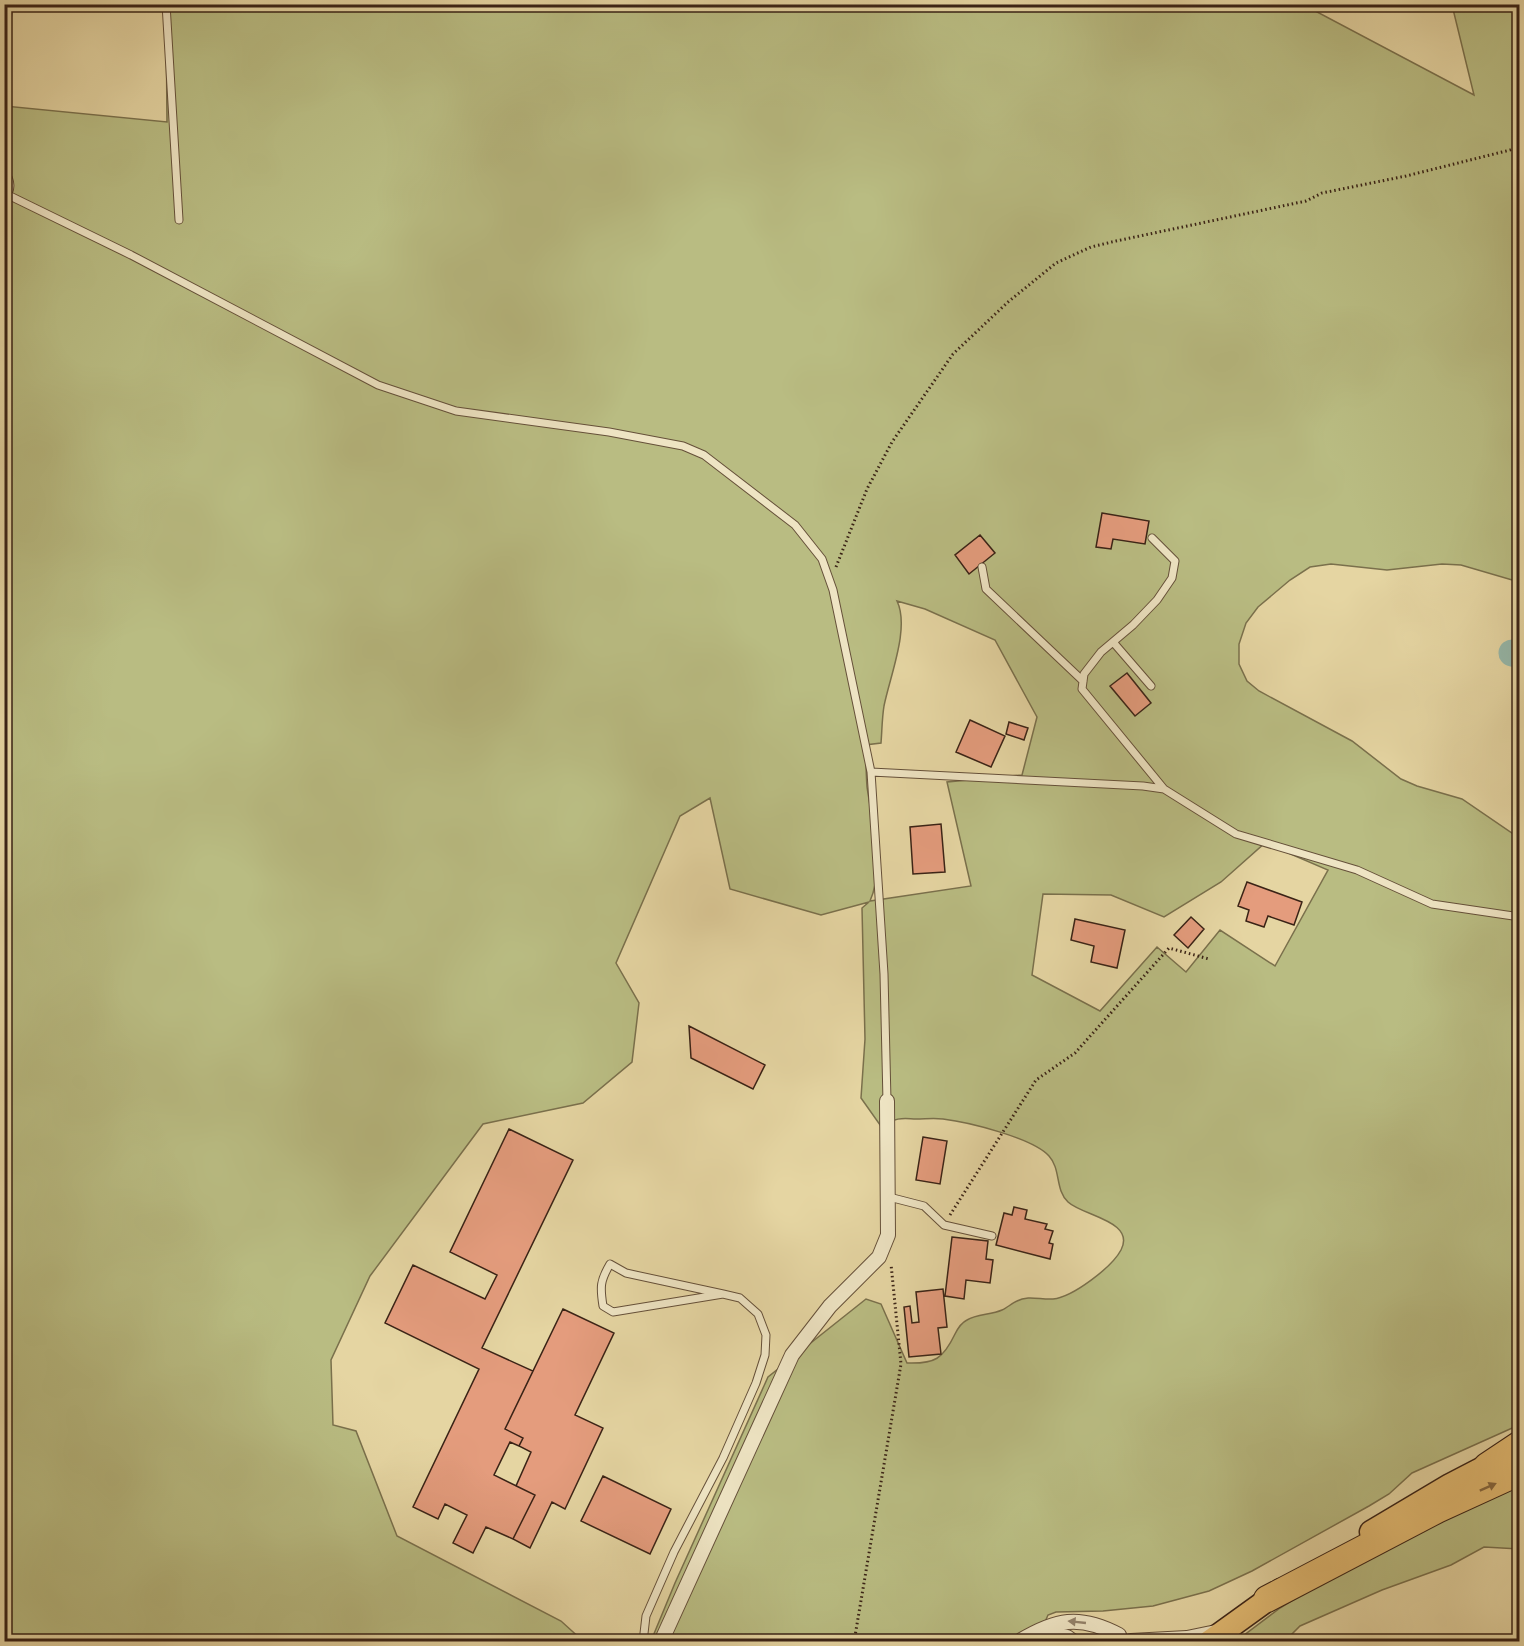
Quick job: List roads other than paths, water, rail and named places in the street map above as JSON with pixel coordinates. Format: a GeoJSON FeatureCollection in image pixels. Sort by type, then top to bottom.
{"type":"FeatureCollection","features":[{"type":"Feature","properties":{"kind":"highway"},"geometry":{"type":"LineString","coordinates":[[1487,1466],[1520,1444]]}},
{"type":"Feature","properties":{"kind":"highway"},"geometry":{"type":"LineString","coordinates":[[1267,1599],[1437,1510],[1520,1472]]}},
{"type":"Feature","properties":{"kind":"main road"},"geometry":{"type":"LineString","coordinates":[[1209,1641],[1267,1599],[1352,1543],[1450,1485],[1520,1449]]}},
{"type":"Feature","properties":{"kind":"street"},"geometry":{"type":"LineString","coordinates":[[661,1641],[792,1355],[830,1306],[879,1257],[888,1235],[887,1101]]}},
{"type":"Feature","properties":{"kind":"street"},"geometry":{"type":"LineString","coordinates":[[1018,1641],[1066,1621],[1099,1625],[1122,1640],[1187,1638],[1207,1635],[1229,1627]]}},
{"type":"Feature","properties":{"kind":"street"},"geometry":{"type":"LineString","coordinates":[[1036,1633],[1060,1636],[1074,1641]]}},
{"type":"Feature","properties":{"kind":"lane"},"geometry":{"type":"LineString","coordinates":[[4,47],[9,4]]}},
{"type":"Feature","properties":{"kind":"lane"},"geometry":{"type":"LineString","coordinates":[[166,4],[179,220]]}},
{"type":"Feature","properties":{"kind":"lane"},"geometry":{"type":"LineString","coordinates":[[4,171],[11,183],[6,197],[131,255],[378,385],[456,411],[609,432],[683,446],[704,454],[795,525],[822,558],[830,583],[871,772],[884,974],[887,1101]]}},
{"type":"Feature","properties":{"kind":"lane"},"geometry":{"type":"LineString","coordinates":[[1152,538],[1175,561],[1172,578],[1133,625],[1101,652],[1084,674],[1082,688],[1164,789],[1236,834],[1357,870],[1432,904],[1520,917]]}},
{"type":"Feature","properties":{"kind":"lane"},"geometry":{"type":"LineString","coordinates":[[982,567],[986,589],[1083,681]]}},
{"type":"Feature","properties":{"kind":"lane"},"geometry":{"type":"LineString","coordinates":[[1113,642],[1151,686]]}},
{"type":"Feature","properties":{"kind":"lane"},"geometry":{"type":"LineString","coordinates":[[871,772],[1164,789]]}},
{"type":"Feature","properties":{"kind":"lane"},"geometry":{"type":"LineString","coordinates":[[889,1197],[924,1206],[944,1225],[992,1236]]}},
{"type":"Feature","properties":{"kind":"lane"},"geometry":{"type":"LineString","coordinates":[[643,1641],[646,1616],[674,1552],[723,1458],[756,1383],[765,1355],[766,1335],[758,1314],[740,1298],[723,1294],[626,1274],[610,1264],[602,1278],[600,1291],[603,1306],[613,1312],[723,1294]]}},
{"type":"Feature","properties":{"kind":"waterway"},"geometry":{"type":"LineString","coordinates":[[1512,653],[1520,654]]}}]}
